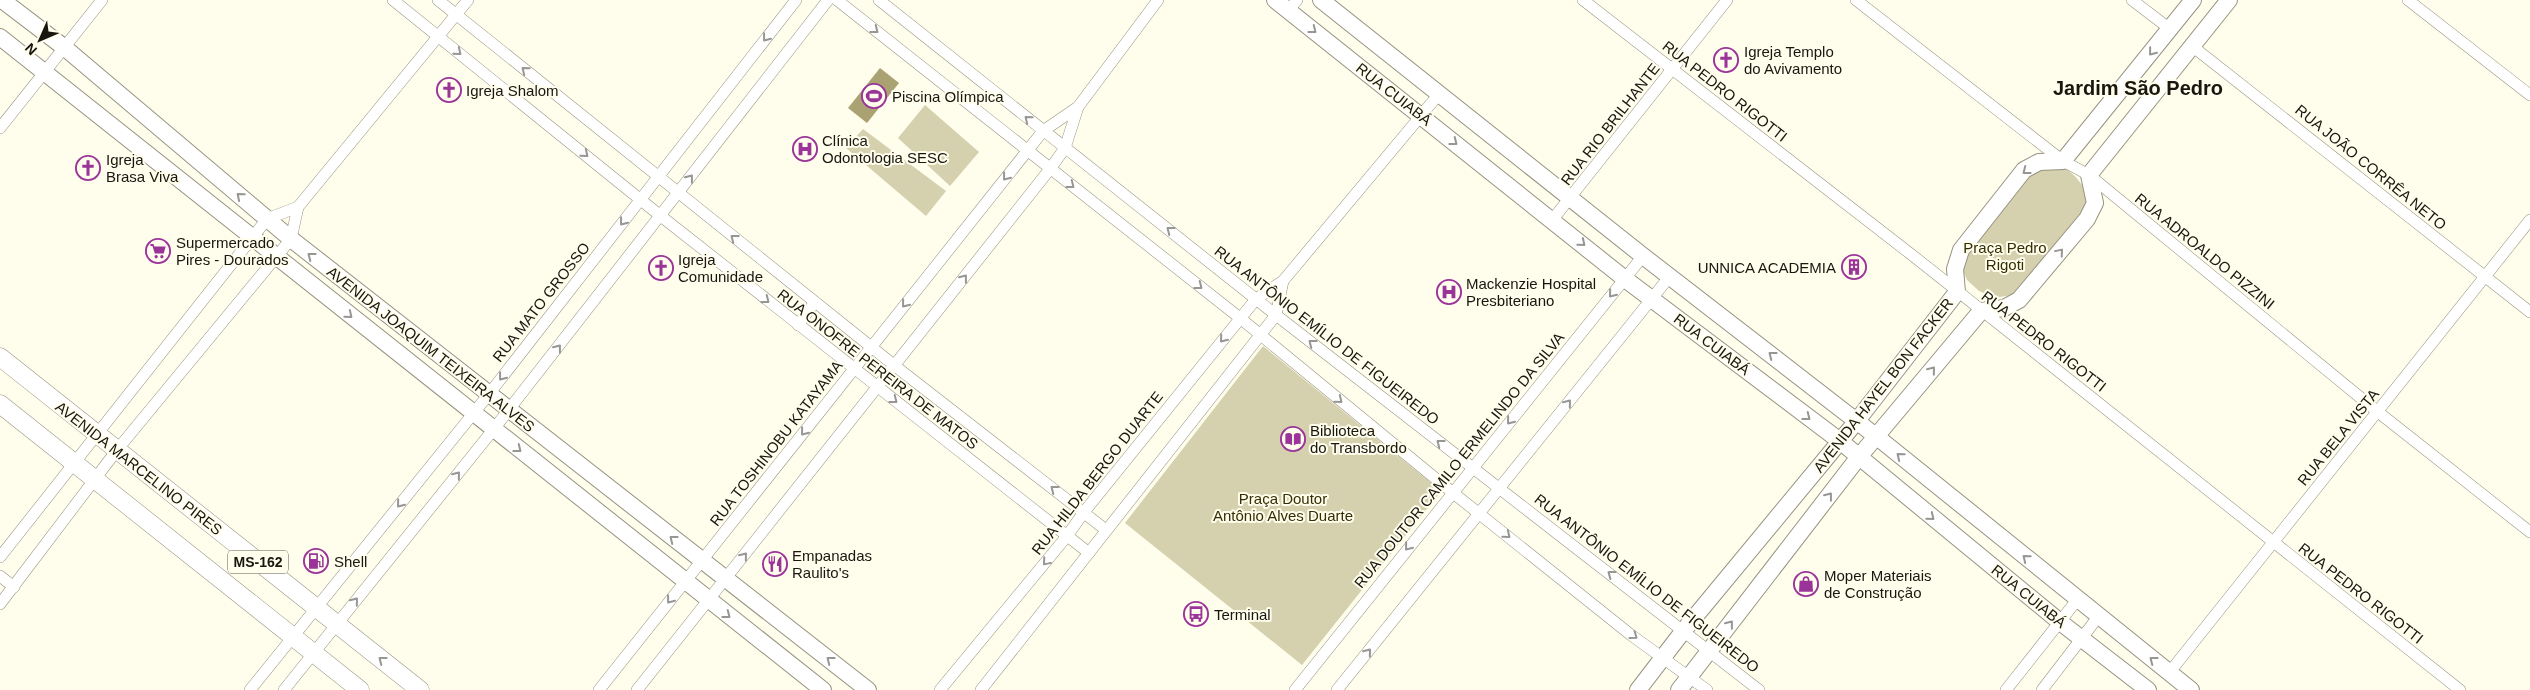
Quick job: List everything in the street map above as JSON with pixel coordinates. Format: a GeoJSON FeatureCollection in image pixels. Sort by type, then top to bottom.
{"type":"FeatureCollection","features":[{"type":"Feature","properties":{"kind":"main road","name":"AVENIDA JOAQUIM TEIXEIRA ALVES"},"geometry":{"type":"LineString","coordinates":[[2,0],[65,48],[291,239],[868,690]]}},
{"type":"Feature","properties":{"kind":"main road","name":"RUA CUIABÁ"},"geometry":{"type":"LineString","coordinates":[[1275,0],[1293,5],[1421,115],[1625,278],[1840,441],[1858,458],[2060,622],[2148,690]]}},
{"type":"Feature","properties":{"kind":"main road","name":"RUA CUIABÁ"},"geometry":{"type":"LineString","coordinates":[[1321,0],[1643,256],[1877,437],[2098,617],[2191,690]]}},
{"type":"Feature","properties":{"kind":"main road"},"geometry":{"type":"LineString","coordinates":[[2063,161],[2192,0]]}},
{"type":"Feature","properties":{"kind":"main road"},"geometry":{"type":"LineString","coordinates":[[1981,310],[2004,308],[2019,300],[2087,219],[2095,203],[2089,175],[2229,0]]}},
{"type":"Feature","properties":{"kind":"main road","name":"AVENIDA JOAQUIM TEIXEIRA ALVES"},"geometry":{"type":"LineString","coordinates":[[0,37],[472,414],[823,690]]}},
{"type":"Feature","properties":{"kind":"main road","name":"AVENIDA HAYEL BON FACKER"},"geometry":{"type":"LineString","coordinates":[[1638,690],[1684,630],[1856,422],[1957,292],[1955,269],[1961,250],[2024,170],[2039,162],[2063,161]]}},
{"type":"Feature","properties":{"kind":"main road","name":"AVENIDA HAYEL BON FACKER"},"geometry":{"type":"LineString","coordinates":[[1679,690],[1858,458],[1981,310]]}},
{"type":"Feature","properties":{"kind":"main road"},"geometry":{"type":"LineString","coordinates":[[1706,339],[1724,317]]}},
{"type":"Feature","properties":{"kind":"main road","name":"AVENIDA MARCELINO PIRES"},"geometry":{"type":"LineString","coordinates":[[0,357],[420,690]]}},
{"type":"Feature","properties":{"kind":"main road","name":"MS-162"},"geometry":{"type":"LineString","coordinates":[[0,404],[360,690]]}},
{"type":"Feature","properties":{"kind":"street"},"geometry":{"type":"LineString","coordinates":[[0,128],[102,0]]}},
{"type":"Feature","properties":{"kind":"street","name":"RUA ONOFRE PEREIRA DE MATOS"},"geometry":{"type":"LineString","coordinates":[[393,0],[662,217],[1089,553]]}},
{"type":"Feature","properties":{"kind":"street","name":"RUA ONOFRE PEREIRA DE MATOS"},"geometry":{"type":"LineString","coordinates":[[438,0],[678,194],[1106,530]]}},
{"type":"Feature","properties":{"kind":"street"},"geometry":{"type":"LineString","coordinates":[[0,604],[117,450],[291,239],[298,207],[468,0]]}},
{"type":"Feature","properties":{"kind":"street","name":"RUA MATO GROSSO"},"geometry":{"type":"LineString","coordinates":[[250,690],[489,394],[796,0]]}},
{"type":"Feature","properties":{"kind":"street"},"geometry":{"type":"LineString","coordinates":[[284,690],[510,410],[662,217],[828,0]]}},
{"type":"Feature","properties":{"kind":"street"},"geometry":{"type":"LineString","coordinates":[[836,0],[1240,318],[1452,492],[1631,634],[1707,690]]}},
{"type":"Feature","properties":{"kind":"street","name":"RUA ANTÔNIO EMÍLIO DE FIGUEIREDO"},"geometry":{"type":"LineString","coordinates":[[879,0],[1276,315],[1710,650],[1759,690]]}},
{"type":"Feature","properties":{"kind":"street","name":"RUA TOSHINOBU KATAYAMA"},"geometry":{"type":"LineString","coordinates":[[599,690],[1043,131],[1078,107],[1158,0]]}},
{"type":"Feature","properties":{"kind":"street","name":"RUA PEDRO RIGOTTI"},"geometry":{"type":"LineString","coordinates":[[1583,0],[1981,310],[2460,690]]}},
{"type":"Feature","properties":{"kind":"street","name":"RUA RIO BRILHANTE"},"geometry":{"type":"LineString","coordinates":[[1553,220],[1727,0]]}},
{"type":"Feature","properties":{"kind":"street","name":"RUA ADROALDO PIZZINI"},"geometry":{"type":"LineString","coordinates":[[1856,0],[2063,161],[2089,175],[2378,412],[2530,532]]}},
{"type":"Feature","properties":{"kind":"street"},"geometry":{"type":"LineString","coordinates":[[2132,0],[2170,29]]}},
{"type":"Feature","properties":{"kind":"street"},"geometry":{"type":"LineString","coordinates":[[2408,0],[2530,95]]}},
{"type":"Feature","properties":{"kind":"street","name":"RUA JOÃO CORRÊA NETO"},"geometry":{"type":"LineString","coordinates":[[2192,46],[2530,312]]}},
{"type":"Feature","properties":{"kind":"street","name":"RUA HILDA BERGO DUARTE"},"geometry":{"type":"LineString","coordinates":[[940,690],[1067,536],[1084,512],[1256,298],[1283,281],[1439,94]]}},
{"type":"Feature","properties":{"kind":"street","name":"RUA TOSHINOBU KATAYAMA"},"geometry":{"type":"LineString","coordinates":[[637,690],[1050,169],[1065,148],[1078,107]]}},
{"type":"Feature","properties":{"kind":"street"},"geometry":{"type":"LineString","coordinates":[[0,557],[267,219],[298,207]]}},
{"type":"Feature","properties":{"kind":"street","name":"RUA BELA VISTA"},"geometry":{"type":"LineString","coordinates":[[2169,673],[2272,542],[2486,278],[2530,220]]}},
{"type":"Feature","properties":{"kind":"street","name":"RUA DOUTOR CAMILO ERMELINDO DA SILVA"},"geometry":{"type":"LineString","coordinates":[[1301,688],[1452,492],[1643,256]]}},
{"type":"Feature","properties":{"kind":"street"},"geometry":{"type":"LineString","coordinates":[[1337,690],[1670,276]]}},
{"type":"Feature","properties":{"kind":"street","name":"RUA HILDA BERGO DUARTE"},"geometry":{"type":"LineString","coordinates":[[981,690],[1261,336],[1276,315],[1283,281]]}},
{"type":"Feature","properties":{"kind":"street"},"geometry":{"type":"LineString","coordinates":[[798,325],[815,302]]}},
{"type":"Feature","properties":{"kind":"street"},"geometry":{"type":"LineString","coordinates":[[0,576],[14,587]]}},
{"type":"Feature","properties":{"kind":"street"},"geometry":{"type":"LineString","coordinates":[[2006,690],[2077,600]]}},
{"type":"Feature","properties":{"kind":"street"},"geometry":{"type":"LineString","coordinates":[[2042,690],[2098,617]]}},
{"type":"Feature","properties":{"kind":"green space"},"geometry":{"type":"Polygon","coordinates":[[[925,105],[979,152],[950,186],[898,138],[925,105]]]}},
{"type":"Feature","properties":{"kind":"green space"},"geometry":{"type":"Polygon","coordinates":[[[863,129],[946,191],[926,216],[846,148],[863,129]]]}},
{"type":"Feature","properties":{"kind":"green space","name":"Praça Pedro Rigoti"},"geometry":{"type":"Polygon","coordinates":[[[2063,166],[2082,185],[2086,196],[2085,210],[2021,291],[2012,295],[1994,298],[1979,291],[1967,280],[1961,266],[1963,252],[2030,172],[2063,166]]]}},
{"type":"Feature","properties":{"kind":"green space","name":"Praça Doutor Antônio Alves Duarte"},"geometry":{"type":"Polygon","coordinates":[[[1263,346],[1441,491],[1302,665],[1125,523],[1263,346]]]}},
{"type":"Feature","properties":{"kind":"shaded area","name":"Piscina Olímpica"},"geometry":{"type":"Polygon","coordinates":[[[880,68],[899,83],[867,123],[848,108],[880,68]]]}},
{"type":"Feature","properties":{"kind":"place","name":"Igreja Templo do Avivamento"},"geometry":{"type":"Point","coordinates":[1726,60]}},
{"type":"Feature","properties":{"kind":"place","name":"Igreja Shalom"},"geometry":{"type":"Point","coordinates":[449,90]}},
{"type":"Feature","properties":{"kind":"place","name":"Piscina Olímpica"},"geometry":{"type":"Point","coordinates":[874,96]}},
{"type":"Feature","properties":{"kind":"place","name":"Clínica Odontologia SESC"},"geometry":{"type":"Point","coordinates":[805,149]}},
{"type":"Feature","properties":{"kind":"place","name":"Igreja Brasa Viva"},"geometry":{"type":"Point","coordinates":[88,168]}},
{"type":"Feature","properties":{"kind":"place","name":"Supermercado Pires - Dourados"},"geometry":{"type":"Point","coordinates":[158,251]}},
{"type":"Feature","properties":{"kind":"place","name":"UNNICA ACADEMIA"},"geometry":{"type":"Point","coordinates":[1854,267]}},
{"type":"Feature","properties":{"kind":"place","name":"Igreja Comunidade"},"geometry":{"type":"Point","coordinates":[661,268]}},
{"type":"Feature","properties":{"kind":"place","name":"Mackenzie Hospital Presbiteriano"},"geometry":{"type":"Point","coordinates":[1449,292]}},
{"type":"Feature","properties":{"kind":"place","name":"Biblioteca do Transbordo"},"geometry":{"type":"Point","coordinates":[1293,439]}},
{"type":"Feature","properties":{"kind":"place","name":"Shell"},"geometry":{"type":"Point","coordinates":[316,561]}},
{"type":"Feature","properties":{"kind":"place","name":"Empanadas Raulito's"},"geometry":{"type":"Point","coordinates":[775,564]}},
{"type":"Feature","properties":{"kind":"place","name":"Moper Materiais de Construção"},"geometry":{"type":"Point","coordinates":[1806,584]}},
{"type":"Feature","properties":{"kind":"place","name":"Terminal"},"geometry":{"type":"Point","coordinates":[1196,614]}},
{"type":"Feature","properties":{"kind":"district","name":"Jardim São Pedro"},"geometry":{"type":"Point","coordinates":[2138,88]}}]}
